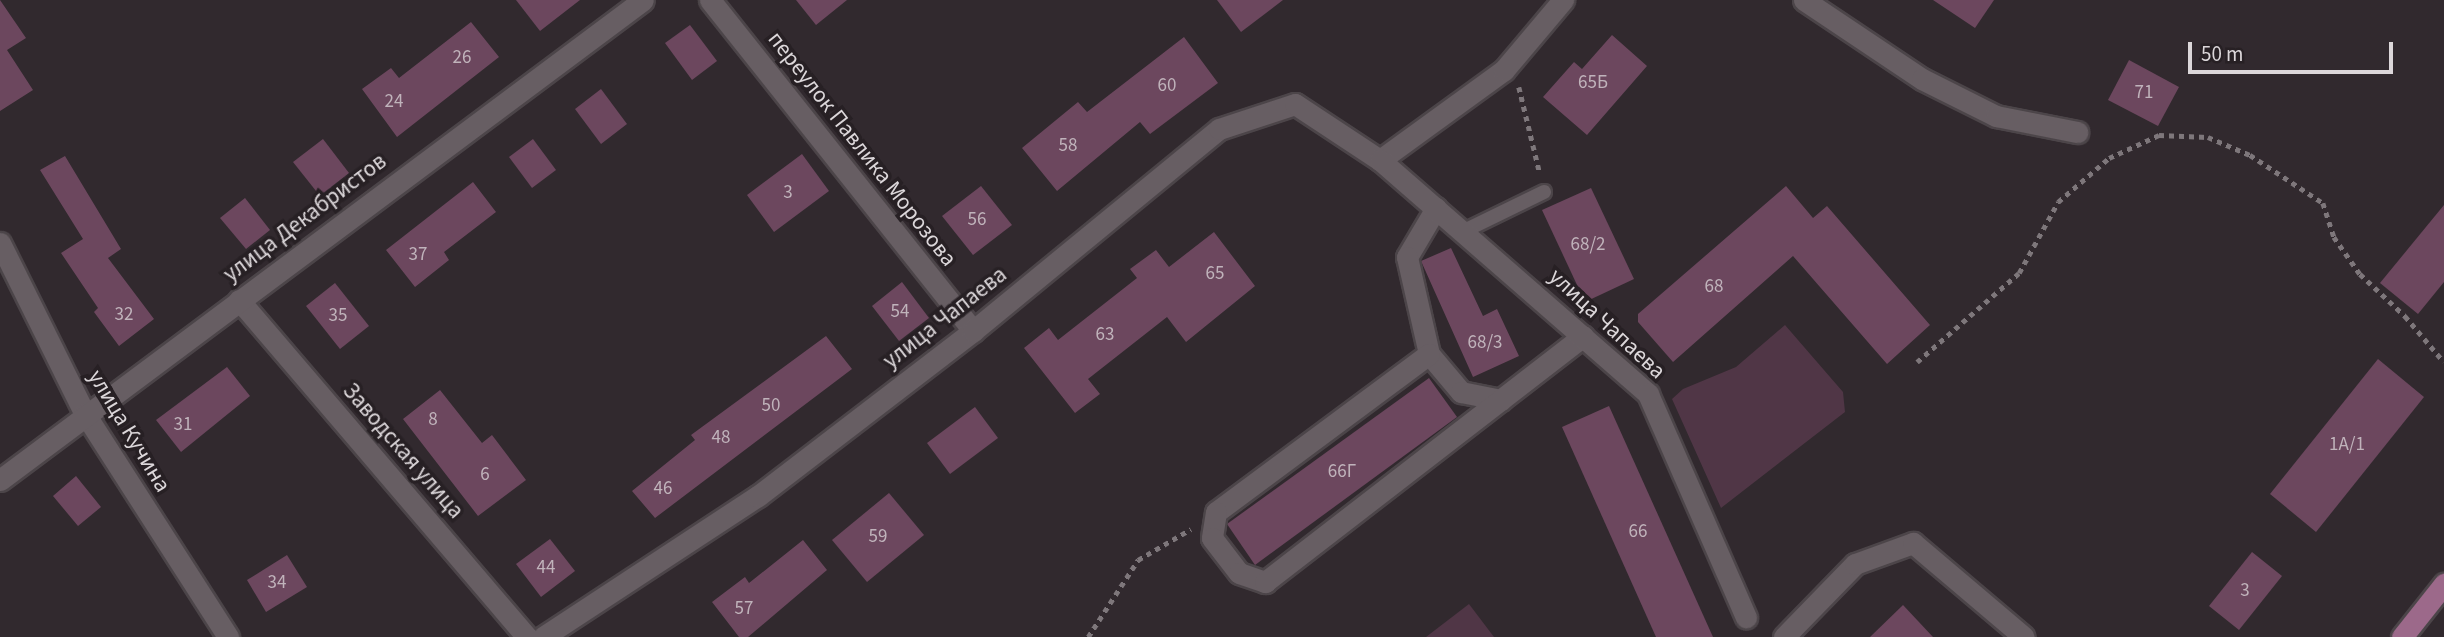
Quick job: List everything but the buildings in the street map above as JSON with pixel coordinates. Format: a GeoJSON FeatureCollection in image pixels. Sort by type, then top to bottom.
{"type":"FeatureCollection","features":[{"type":"Feature","properties":{"kind":"main road"},"geometry":{"type":"LineString","coordinates":[[2402,637],[2444,584]]}},
{"type":"Feature","properties":{"kind":"street","name":"улица Декабристов"},"geometry":{"type":"LineString","coordinates":[[0,480],[643,0]]}},
{"type":"Feature","properties":{"kind":"street","name":"переулок Павлика Морозова"},"geometry":{"type":"LineString","coordinates":[[710,0],[972,331]]}},
{"type":"Feature","properties":{"kind":"street"},"geometry":{"type":"LineString","coordinates":[[1380,160],[1504,70],[1563,0]]}},
{"type":"Feature","properties":{"kind":"street"},"geometry":{"type":"LineString","coordinates":[[1804,0],[1922,79],[1996,116],[2077,132]]}},
{"type":"Feature","properties":{"kind":"street","name":"улица Чапаева"},"geometry":{"type":"LineString","coordinates":[[543,637],[758,496],[972,331],[1219,130],[1295,104],[1380,160],[1648,394],[1746,617]]}},
{"type":"Feature","properties":{"kind":"street"},"geometry":{"type":"LineString","coordinates":[[1436,208],[1407,257],[1429,354],[1461,392],[1501,400]]}},
{"type":"Feature","properties":{"kind":"street","name":"улица Кучина"},"geometry":{"type":"LineString","coordinates":[[0,243],[85,414],[228,637]]}},
{"type":"Feature","properties":{"kind":"street","name":"Заводская улица"},"geometry":{"type":"LineString","coordinates":[[239,300],[527,637]]}},
{"type":"Feature","properties":{"kind":"street"},"geometry":{"type":"LineString","coordinates":[[1429,354],[1216,512],[1212,538],[1239,573],[1265,582],[1583,336]]}},
{"type":"Feature","properties":{"kind":"street"},"geometry":{"type":"LineString","coordinates":[[1784,637],[1855,564],[1913,543],[2024,637]]}},
{"type":"Feature","properties":{"kind":"lane"},"geometry":{"type":"LineString","coordinates":[[1464,231],[1544,192]]}},
{"type":"Feature","properties":{"kind":"path"},"geometry":{"type":"LineString","coordinates":[[1516,55],[1544,192]]}},
{"type":"Feature","properties":{"kind":"path"},"geometry":{"type":"LineString","coordinates":[[1917,362],[2019,273],[2058,202],[2109,158],[2160,135],[2208,137],[2250,155],[2323,203],[2334,237],[2360,274],[2444,362]]}},
{"type":"Feature","properties":{"kind":"path"},"geometry":{"type":"LineString","coordinates":[[1088,637],[1138,560],[1179,534],[1215,520]]}},
{"type":"Feature","properties":{"kind":"shaded area"},"geometry":{"type":"Polygon","coordinates":[[[1785,325],[1843,392],[1845,412],[1721,508],[1672,399],[1683,389],[1736,367],[1785,325]]]}},
{"type":"Feature","properties":{"kind":"shaded area"},"geometry":{"type":"Polygon","coordinates":[[[1469,604],[1494,637],[1426,637],[1469,604]]]}}]}
